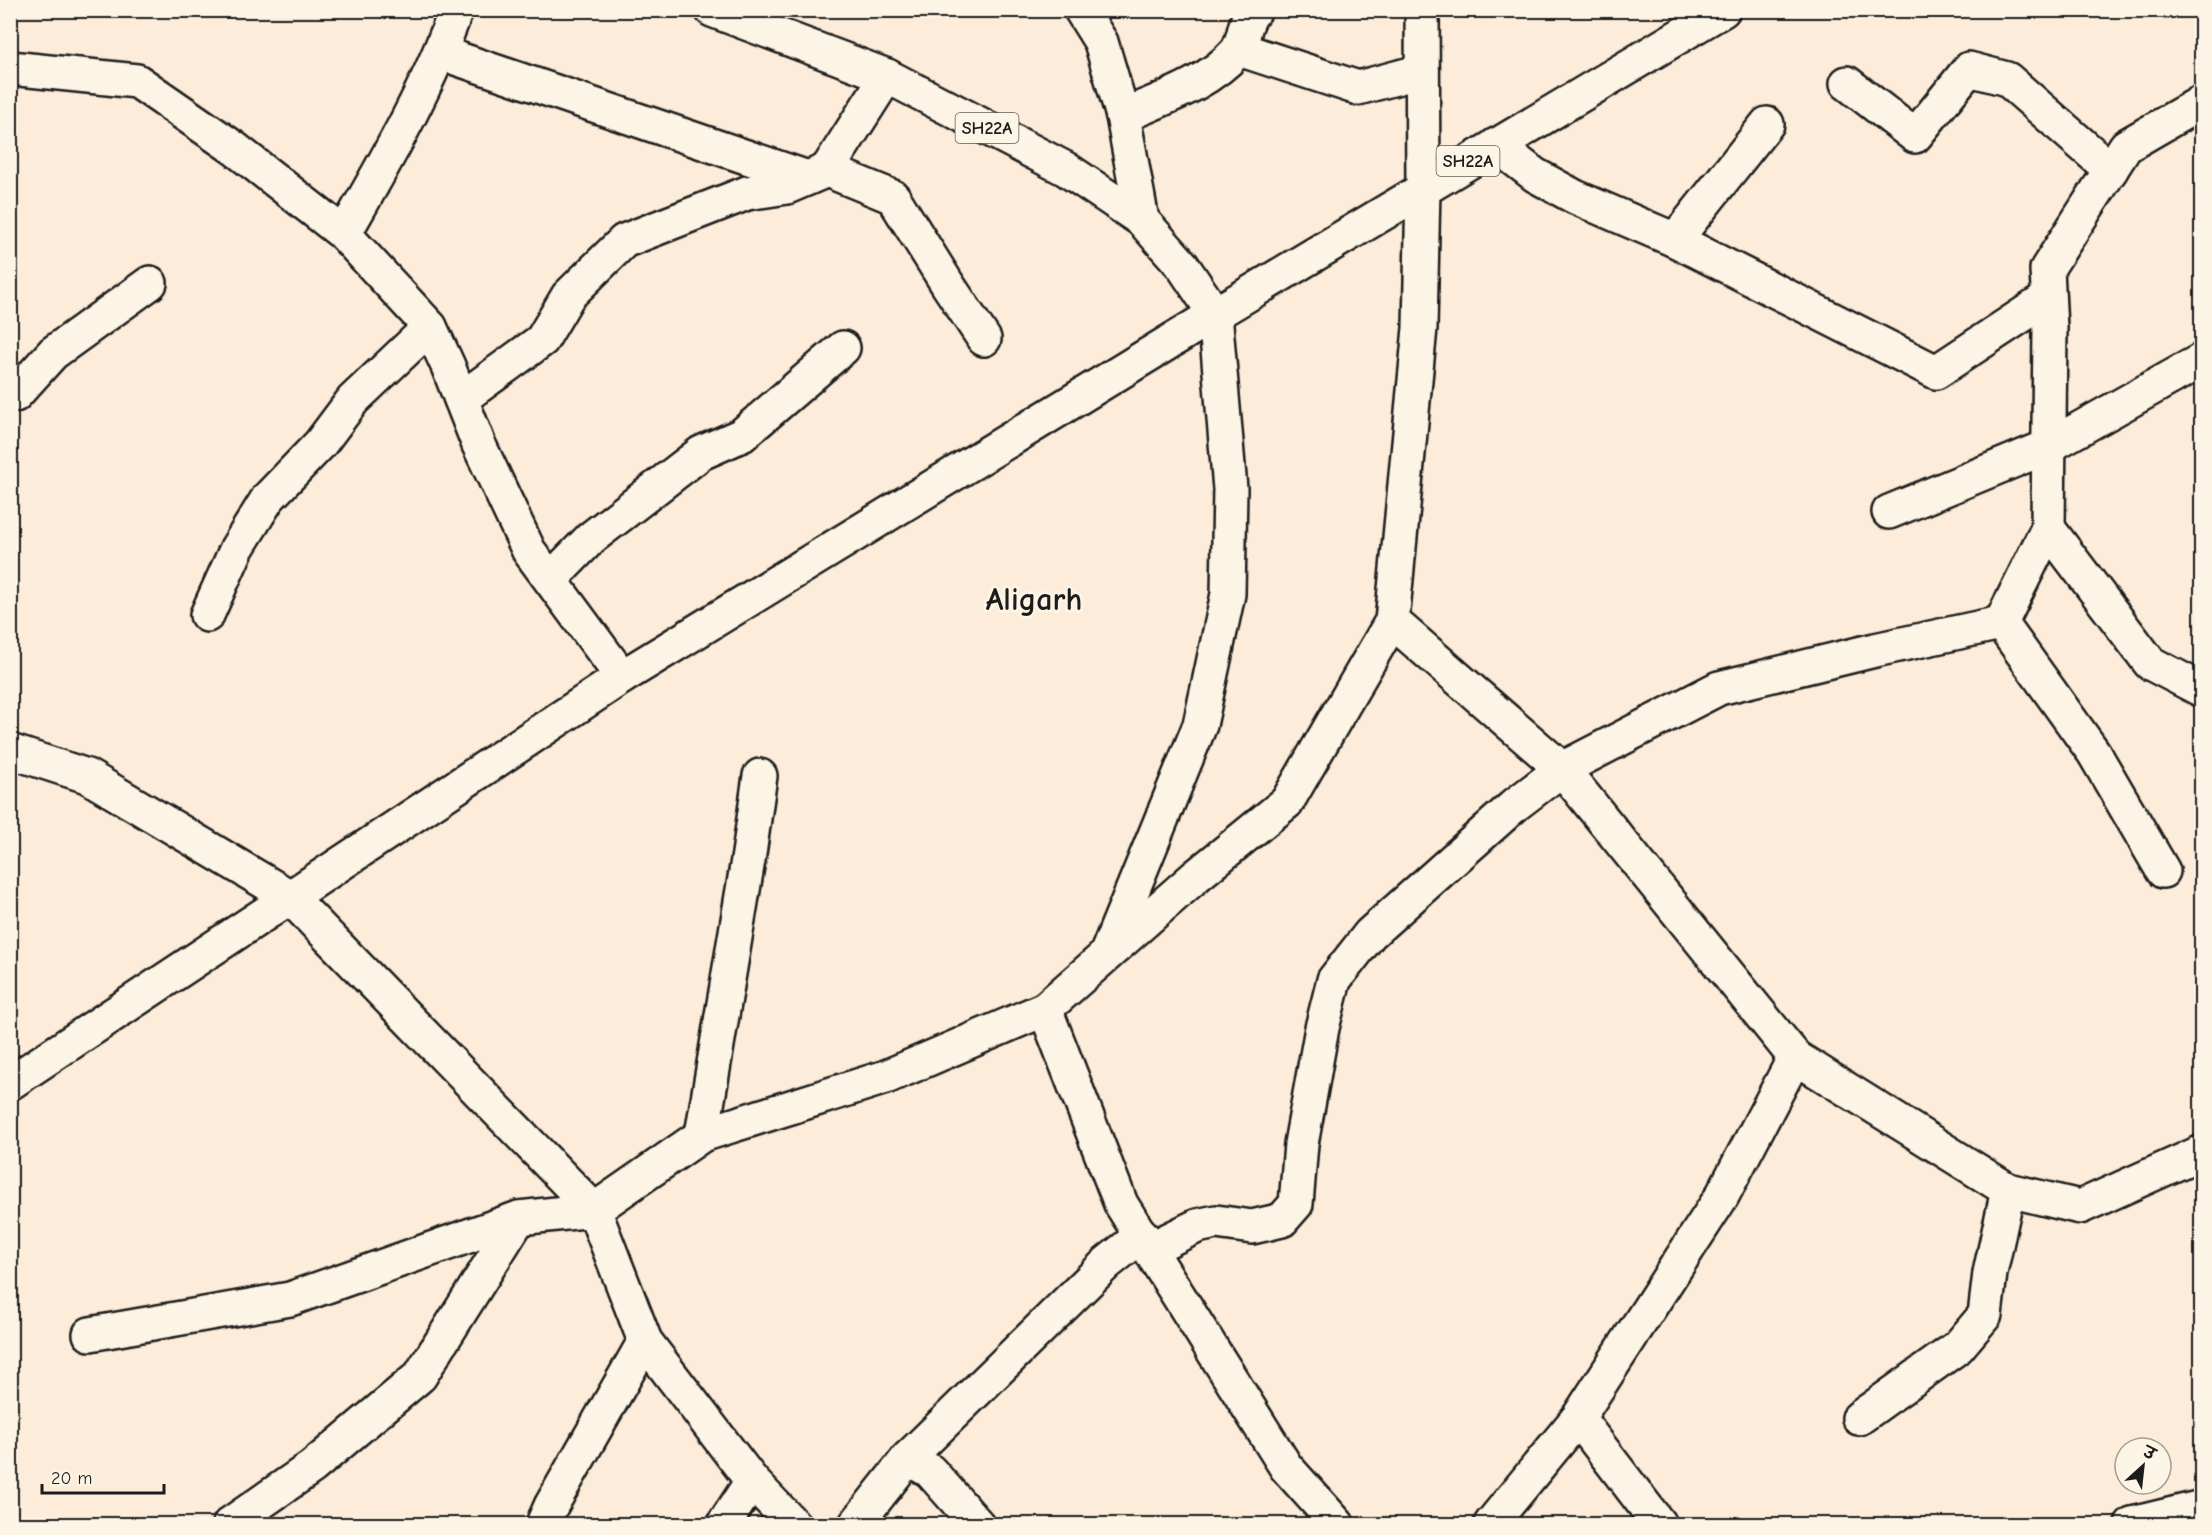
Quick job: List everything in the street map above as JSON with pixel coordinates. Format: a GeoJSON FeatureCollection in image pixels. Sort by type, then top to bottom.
{"type":"FeatureCollection","features":[{"type":"Feature","properties":{"kind":"street"},"geometry":{"type":"LineString","coordinates":[[344,234],[386,160],[441,53],[456,10]]}},
{"type":"Feature","properties":{"kind":"street","name":"SH22A"},"geometry":{"type":"LineString","coordinates":[[712,10],[886,76],[1066,169],[1142,220],[1182,265],[1215,314],[1723,10]]}},
{"type":"Feature","properties":{"kind":"street"},"geometry":{"type":"LineString","coordinates":[[1081,10],[1101,42],[1123,116],[1142,220]]}},
{"type":"Feature","properties":{"kind":"street"},"geometry":{"type":"LineString","coordinates":[[1123,116],[1192,84],[1222,67],[1239,50],[1248,16],[1255,10]]}},
{"type":"Feature","properties":{"kind":"street"},"geometry":{"type":"LineString","coordinates":[[90,1334],[290,1299],[519,1218],[594,1210],[702,1135],[886,1077],[1045,1010],[1194,877],[1287,802],[1392,621],[1420,328],[1423,188],[1422,10]]}},
{"type":"Feature","properties":{"kind":"street"},"geometry":{"type":"LineString","coordinates":[[1239,50],[1358,88],[1422,71]]}},
{"type":"Feature","properties":{"kind":"street"},"geometry":{"type":"LineString","coordinates":[[441,53],[893,197],[984,339]]}},
{"type":"Feature","properties":{"kind":"street"},"geometry":{"type":"LineString","coordinates":[[10,68],[136,81],[234,148],[344,234],[430,327],[479,445],[529,550],[622,677]]}},
{"type":"Feature","properties":{"kind":"street"},"geometry":{"type":"LineString","coordinates":[[1848,83],[1915,136],[1969,69],[2007,80],[2110,170]]}},
{"type":"Feature","properties":{"kind":"street"},"geometry":{"type":"LineString","coordinates":[[461,399],[542,340],[568,296],[624,241],[747,193],[787,188],[818,174],[886,76]]}},
{"type":"Feature","properties":{"kind":"street"},"geometry":{"type":"LineString","coordinates":[[2001,623],[2048,528],[2047,269],[2126,146],[2202,102]]}},
{"type":"Feature","properties":{"kind":"street"},"geometry":{"type":"LineString","coordinates":[[1675,240],[1767,124]]}},
{"type":"Feature","properties":{"kind":"street"},"geometry":{"type":"LineString","coordinates":[[1496,145],[1535,175],[1575,197],[1675,240],[1936,372],[2048,298]]}},
{"type":"Feature","properties":{"kind":"street"},"geometry":{"type":"LineString","coordinates":[[10,392],[15,395],[53,353],[150,283]]}},
{"type":"Feature","properties":{"kind":"street"},"geometry":{"type":"LineString","coordinates":[[10,1083],[622,677],[1215,314],[1230,489],[1228,594],[1200,725],[1106,955]]}},
{"type":"Feature","properties":{"kind":"street"},"geometry":{"type":"LineString","coordinates":[[207,615],[237,548],[268,498],[320,444],[353,400],[430,327]]}},
{"type":"Feature","properties":{"kind":"street"},"geometry":{"type":"LineString","coordinates":[[551,579],[591,538],[701,453],[742,435],[843,348]]}},
{"type":"Feature","properties":{"kind":"street"},"geometry":{"type":"LineString","coordinates":[[1889,512],[2049,446],[2202,360]]}},
{"type":"Feature","properties":{"kind":"street"},"geometry":{"type":"LineString","coordinates":[[2048,528],[2150,663],[2202,690]]}},
{"type":"Feature","properties":{"kind":"street"},"geometry":{"type":"LineString","coordinates":[[1392,621],[1562,769],[1795,1057],[2008,1190],[2080,1207],[2202,1152]]}},
{"type":"Feature","properties":{"kind":"street"},"geometry":{"type":"LineString","coordinates":[[856,1524],[908,1458],[1107,1263],[1146,1242],[1197,1226],[1216,1222],[1252,1227],[1282,1220],[1296,1204],[1301,1144],[1322,1028],[1334,980],[1370,934],[1516,804],[1562,769],[1719,688],[1875,650],[2001,623]]}},
{"type":"Feature","properties":{"kind":"street"},"geometry":{"type":"LineString","coordinates":[[2001,623],[2094,753],[2163,871]]}},
{"type":"Feature","properties":{"kind":"street"},"geometry":{"type":"LineString","coordinates":[[10,751],[87,776],[290,897],[594,1210],[645,1341],[752,1480],[793,1524]]}},
{"type":"Feature","properties":{"kind":"street"},"geometry":{"type":"LineString","coordinates":[[702,1135],[760,776]]}},
{"type":"Feature","properties":{"kind":"street"},"geometry":{"type":"LineString","coordinates":[[1045,1010],[1121,1204],[1286,1467],[1337,1524]]}},
{"type":"Feature","properties":{"kind":"street"},"geometry":{"type":"LineString","coordinates":[[1491,1524],[1578,1418],[1722,1196],[1795,1057]]}},
{"type":"Feature","properties":{"kind":"street"},"geometry":{"type":"LineString","coordinates":[[1859,1418],[1958,1347],[1985,1315],[1990,1273],[2008,1190]]}},
{"type":"Feature","properties":{"kind":"street"},"geometry":{"type":"LineString","coordinates":[[230,1524],[312,1467],[420,1376],[519,1218]]}},
{"type":"Feature","properties":{"kind":"street"},"geometry":{"type":"LineString","coordinates":[[543,1524],[645,1341]]}},
{"type":"Feature","properties":{"kind":"street"},"geometry":{"type":"LineString","coordinates":[[1578,1418],[1659,1524]]}},
{"type":"Feature","properties":{"kind":"street"},"geometry":{"type":"LineString","coordinates":[[908,1458],[930,1471],[977,1524]]}},
{"type":"Feature","properties":{"kind":"street"},"geometry":{"type":"LineString","coordinates":[[724,1524],[752,1480]]}},
{"type":"Feature","properties":{"kind":"street"},"geometry":{"type":"LineString","coordinates":[[2132,1524],[2202,1507]]}},
{"type":"Feature","properties":{"kind":"district","name":"Aligarh"},"geometry":{"type":"Point","coordinates":[1034,599]}}]}
